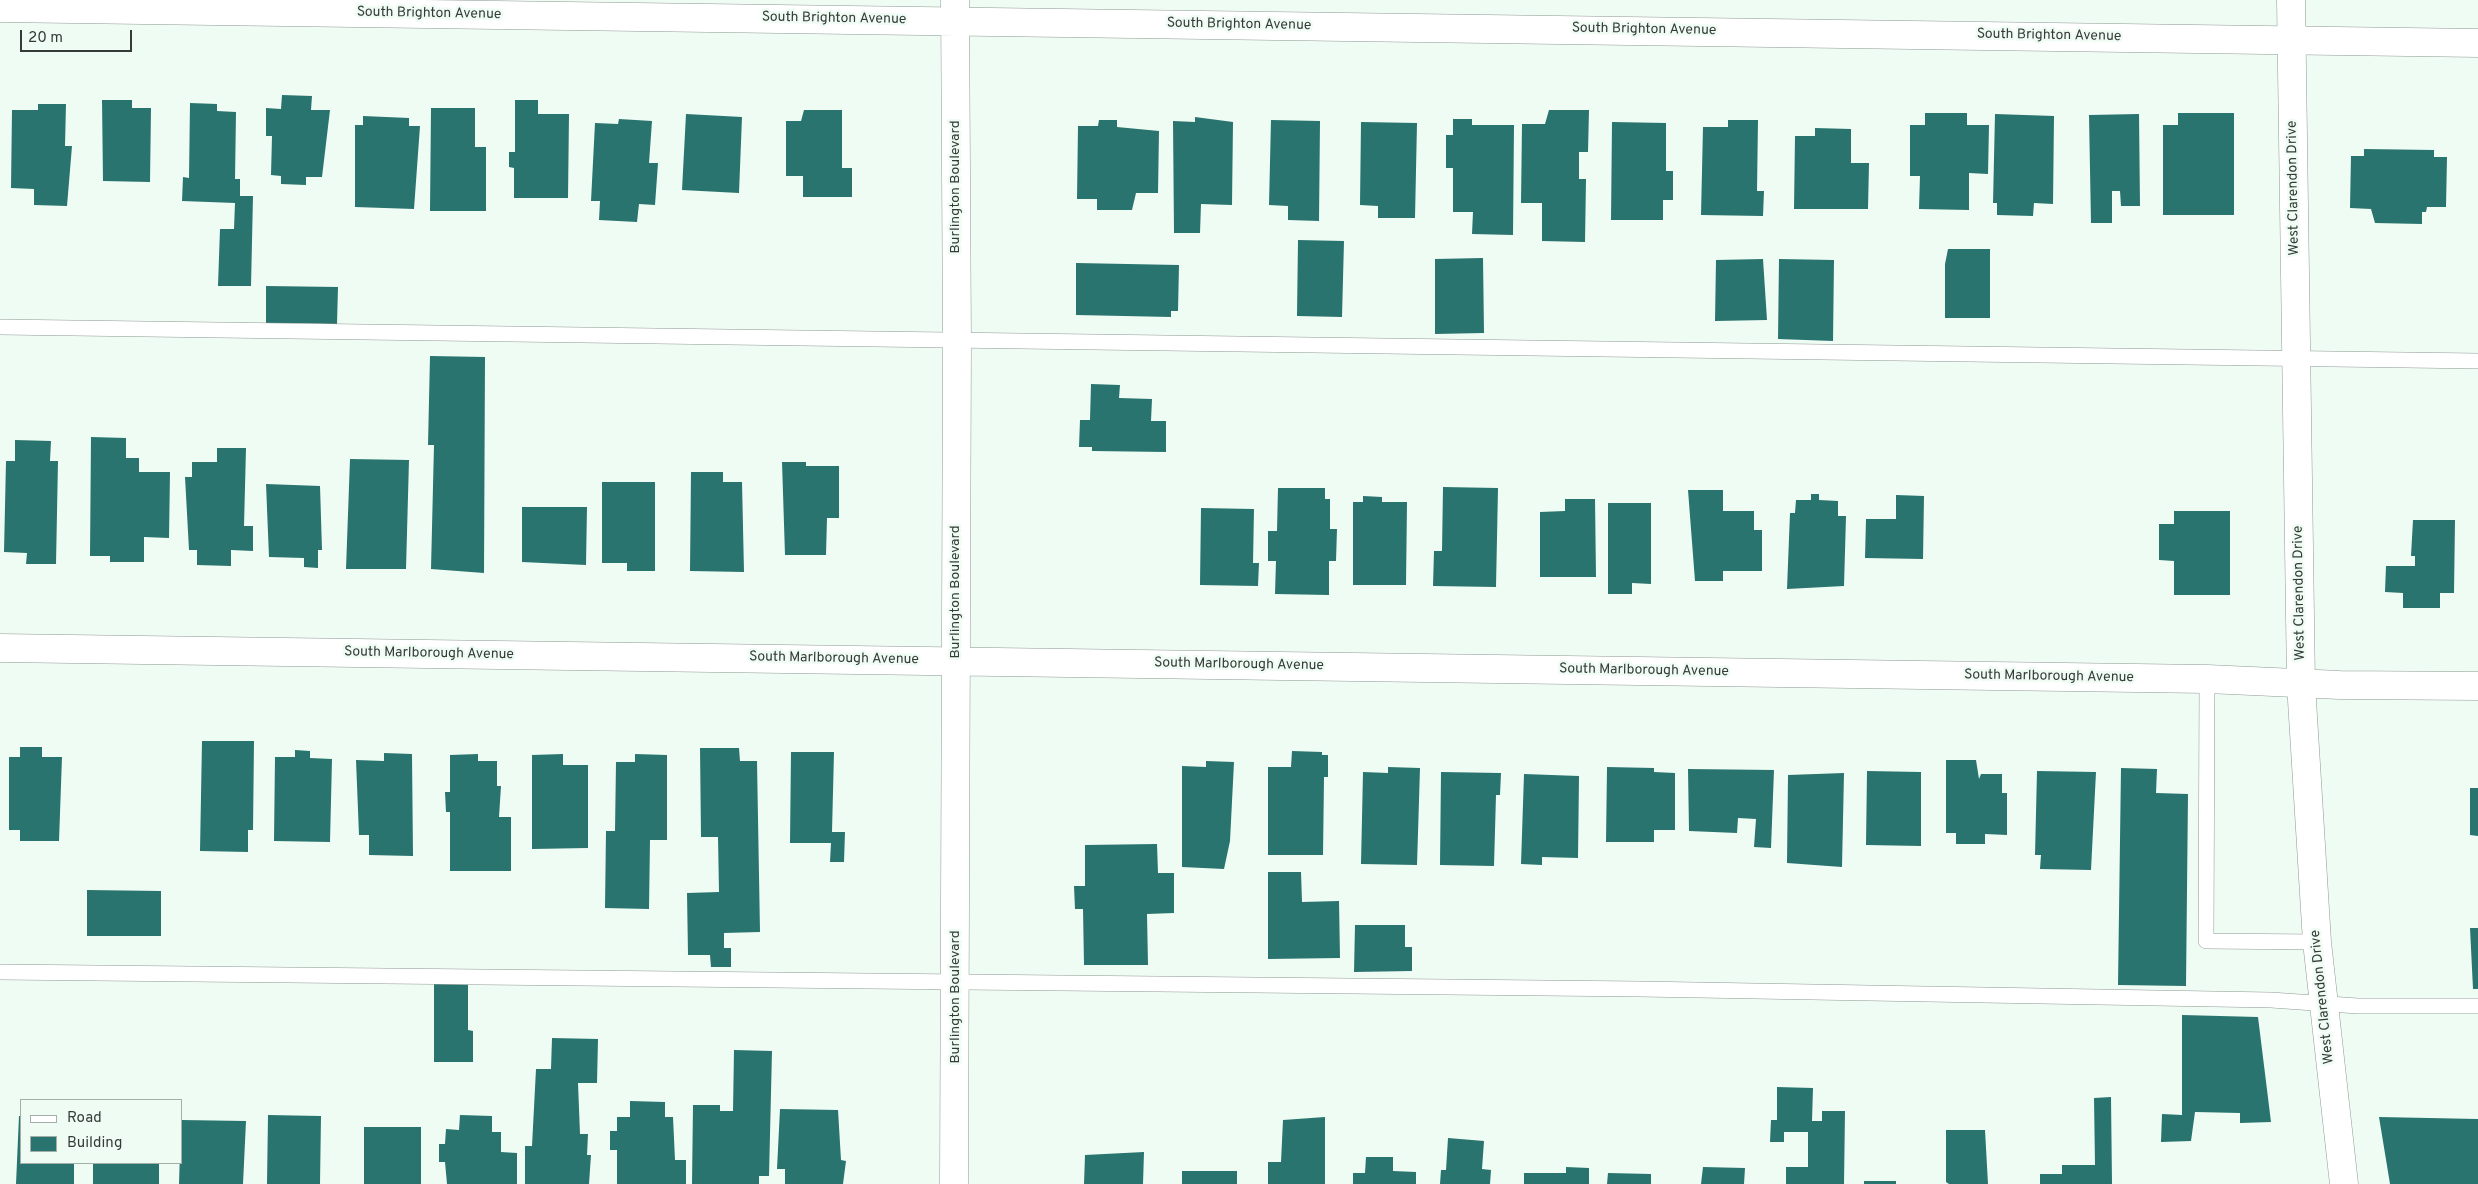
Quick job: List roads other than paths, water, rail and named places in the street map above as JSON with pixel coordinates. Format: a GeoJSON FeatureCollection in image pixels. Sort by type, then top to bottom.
{"type":"FeatureCollection","features":[{"type":"Feature","properties":{"kind":"street","name":"West Clarendon Drive"},"geometry":{"type":"LineString","coordinates":[[2291,0],[2301,684],[2317,942],[2344,1184]]}},
{"type":"Feature","properties":{"kind":"street","name":"South Brighton Avenue"},"geometry":{"type":"LineString","coordinates":[[0,8],[955,11],[2224,38],[2291,42],[2478,43]]}},
{"type":"Feature","properties":{"kind":"street","name":"Burlington Boulevard"},"geometry":{"type":"LineString","coordinates":[[954,1184],[957,340],[955,11]]}},
{"type":"Feature","properties":{"kind":"street","name":"South Marlborough Avenue"},"geometry":{"type":"LineString","coordinates":[[0,648],[2207,679],[2301,684],[2478,686]]}},
{"type":"Feature","properties":{"kind":"lane"},"geometry":{"type":"LineString","coordinates":[[0,328],[2478,361]]}},
{"type":"Feature","properties":{"kind":"lane"},"geometry":{"type":"LineString","coordinates":[[2207,679],[2206,942],[2317,942]]}},
{"type":"Feature","properties":{"kind":"lane"},"geometry":{"type":"LineString","coordinates":[[0,972],[1640,989],[2262,1000],[2323,1004],[2478,1006]]}}]}
